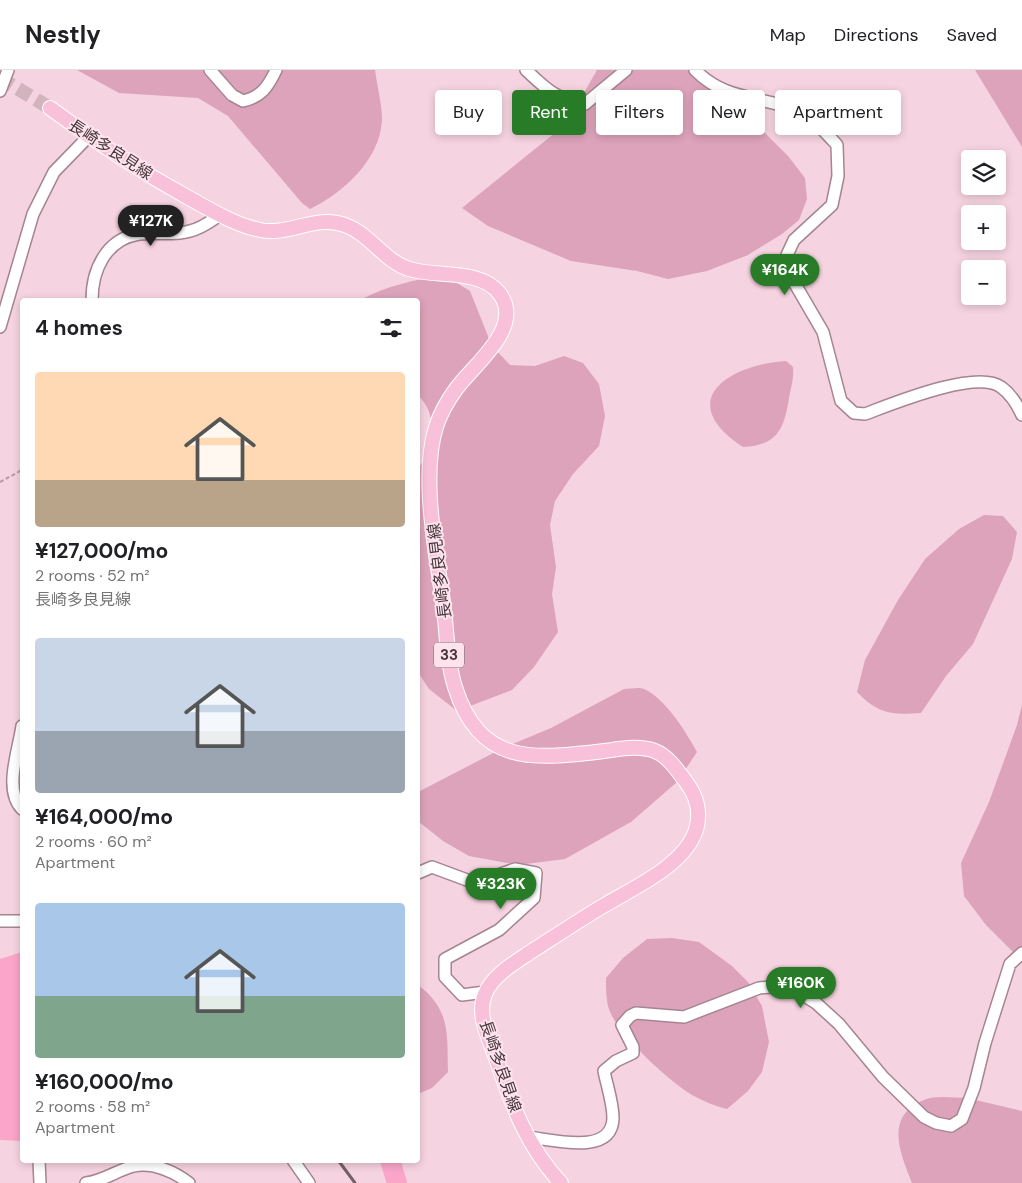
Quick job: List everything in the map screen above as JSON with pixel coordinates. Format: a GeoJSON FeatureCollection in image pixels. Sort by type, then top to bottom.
{"type":"FeatureCollection","features":[{"type":"Feature","properties":{"kind":"main road","name":"長崎多良見線"},"geometry":{"type":"LineString","coordinates":[[50,108],[88,137],[132,166],[220,215],[260,230],[282,232],[323,221],[341,223],[354,229],[388,258],[405,268],[425,273],[474,278],[489,285],[501,295],[507,313],[502,334],[454,391],[438,422],[429,452],[430,489],[452,678],[460,703],[471,722],[484,736],[499,747],[521,755],[546,758],[631,748],[654,751],[666,758],[693,791],[699,810],[697,828],[690,844],[675,860],[644,882],[598,909],[504,970],[485,992],[482,1018],[505,1087],[527,1137],[546,1166],[561,1183]]}},
{"type":"Feature","properties":{"kind":"street"},"geometry":{"type":"LineString","coordinates":[[0,91],[8,70]]}},
{"type":"Feature","properties":{"kind":"street"},"geometry":{"type":"LineString","coordinates":[[210,70],[232,95],[243,101],[256,98],[269,86],[276,70]]}},
{"type":"Feature","properties":{"kind":"street"},"geometry":{"type":"LineString","coordinates":[[526,70],[552,94],[566,100],[585,104],[626,70]]}},
{"type":"Feature","properties":{"kind":"street"},"geometry":{"type":"LineString","coordinates":[[696,70],[709,83],[723,90],[799,112],[818,125],[838,145],[838,176],[832,205],[794,240],[787,255],[794,284],[823,332],[841,401],[854,413],[865,414],[937,388],[980,383],[1000,386],[1017,403],[1022,415]]}},
{"type":"Feature","properties":{"kind":"street"},"geometry":{"type":"LineString","coordinates":[[0,327],[33,214],[54,172],[88,137]]}},
{"type":"Feature","properties":{"kind":"street"},"geometry":{"type":"LineString","coordinates":[[92,298],[96,267],[102,257],[120,240],[138,234],[187,232],[220,215]]}},
{"type":"Feature","properties":{"kind":"street"},"geometry":{"type":"LineString","coordinates":[[20,739],[13,784],[20,806]]}},
{"type":"Feature","properties":{"kind":"street"},"geometry":{"type":"LineString","coordinates":[[13,784],[20,770]]}},
{"type":"Feature","properties":{"kind":"street"},"geometry":{"type":"LineString","coordinates":[[420,873],[432,867],[474,882],[515,869],[536,873],[534,898],[499,930],[445,959],[445,977],[462,995],[485,992]]}},
{"type":"Feature","properties":{"kind":"street"},"geometry":{"type":"LineString","coordinates":[[0,921],[20,921]]}},
{"type":"Feature","properties":{"kind":"street"},"geometry":{"type":"LineString","coordinates":[[527,1137],[586,1144],[601,1140],[611,1129],[613,1116],[604,1072],[616,1061],[633,1053],[633,1047],[622,1025],[630,1016],[636,1013],[684,1017],[760,988],[784,986],[797,991],[822,1008],[839,1024],[883,1077],[924,1117],[936,1123],[951,1126],[962,1119],[974,1088],[985,1043],[1010,964],[1022,953]]}},
{"type":"Feature","properties":{"kind":"street"},"geometry":{"type":"LineString","coordinates":[[39,1163],[40,1183]]}},
{"type":"Feature","properties":{"kind":"street"},"geometry":{"type":"LineString","coordinates":[[295,1163],[309,1183]]}},
{"type":"Feature","properties":{"kind":"street"},"geometry":{"type":"LineString","coordinates":[[86,1183],[96,1182],[135,1166],[164,1168],[189,1183]]}},
{"type":"Feature","properties":{"kind":"path"},"geometry":{"type":"LineString","coordinates":[[0,482],[20,471]]}},
{"type":"Feature","properties":{"kind":"shaded area"},"geometry":{"type":"Polygon","coordinates":[[[77,70],[375,70],[382,114],[380,135],[375,149],[358,174],[335,194],[310,209],[302,203],[228,116],[198,98],[119,93],[77,70]]]}},
{"type":"Feature","properties":{"kind":"shaded area"},"geometry":{"type":"Polygon","coordinates":[[[597,70],[702,70],[722,90],[693,90],[693,135],[765,135],[765,133],[788,156],[805,178],[807,199],[799,220],[782,234],[748,255],[707,271],[668,279],[637,271],[571,261],[488,226],[462,208],[552,135],[586,135],[586,90],[597,70]]]}},
{"type":"Feature","properties":{"kind":"shaded area"},"geometry":{"type":"Polygon","coordinates":[[[975,70],[1022,70],[1022,147],[975,70]]]}},
{"type":"Feature","properties":{"kind":"shaded area"},"geometry":{"type":"Polygon","coordinates":[[[444,275],[470,291],[492,346],[510,365],[535,366],[564,356],[583,363],[599,384],[605,416],[599,446],[573,474],[555,501],[550,525],[556,567],[552,594],[558,632],[534,667],[512,690],[457,711],[429,689],[420,675],[420,466],[427,451],[432,431],[429,412],[420,398],[420,298],[364,298],[412,281],[444,275]]]}},
{"type":"Feature","properties":{"kind":"shaded area"},"geometry":{"type":"Polygon","coordinates":[[[786,361],[793,367],[793,375],[785,418],[781,427],[772,439],[755,446],[743,447],[722,430],[712,415],[711,401],[716,388],[728,378],[745,370],[765,364],[786,361]]]}},
{"type":"Feature","properties":{"kind":"shaded area"},"geometry":{"type":"Polygon","coordinates":[[[984,515],[1003,516],[1017,532],[1012,559],[973,644],[946,676],[921,713],[902,714],[879,709],[857,692],[865,660],[898,600],[925,559],[959,529],[984,515]]]}},
{"type":"Feature","properties":{"kind":"shaded area"},"geometry":{"type":"Polygon","coordinates":[[[624,689],[644,689],[660,700],[667,708],[697,752],[677,782],[631,822],[565,859],[518,865],[469,856],[443,841],[420,823],[420,791],[503,748],[551,728],[624,689]]]}},
{"type":"Feature","properties":{"kind":"shaded area"},"geometry":{"type":"Polygon","coordinates":[[[1022,705],[1022,958],[1019,958],[986,925],[964,896],[961,863],[989,802],[1017,725],[1022,705]]]}},
{"type":"Feature","properties":{"kind":"shaded area"},"geometry":{"type":"Polygon","coordinates":[[[672,938],[699,942],[732,966],[748,982],[762,1006],[769,1042],[762,1072],[748,1091],[727,1109],[692,1095],[670,1079],[633,1044],[622,1031],[609,1009],[606,978],[623,958],[647,939],[672,938]]]}},
{"type":"Feature","properties":{"kind":"shaded area"},"geometry":{"type":"Polygon","coordinates":[[[20,953],[20,1141],[0,1140],[0,959],[20,953]]]}},
{"type":"Feature","properties":{"kind":"shaded area"},"geometry":{"type":"Polygon","coordinates":[[[420,987],[429,994],[442,1013],[447,1034],[448,1072],[432,1088],[420,1093],[420,987]]]}},
{"type":"Feature","properties":{"kind":"shaded area"},"geometry":{"type":"Polygon","coordinates":[[[929,1098],[967,1098],[1022,1111],[1022,1183],[912,1183],[900,1148],[899,1125],[904,1116],[912,1107],[929,1098]]]}},
{"type":"Feature","properties":{"kind":"waterway"},"geometry":{"type":"LineString","coordinates":[[391,1163],[397,1183]]}},
{"type":"Feature","properties":{"kind":"tunnel"},"geometry":{"type":"LineString","coordinates":[[0,78],[50,108]]}},
{"type":"Feature","properties":{"kind":"railway"},"geometry":{"type":"LineString","coordinates":[[340,1163],[355,1183]]}}]}
